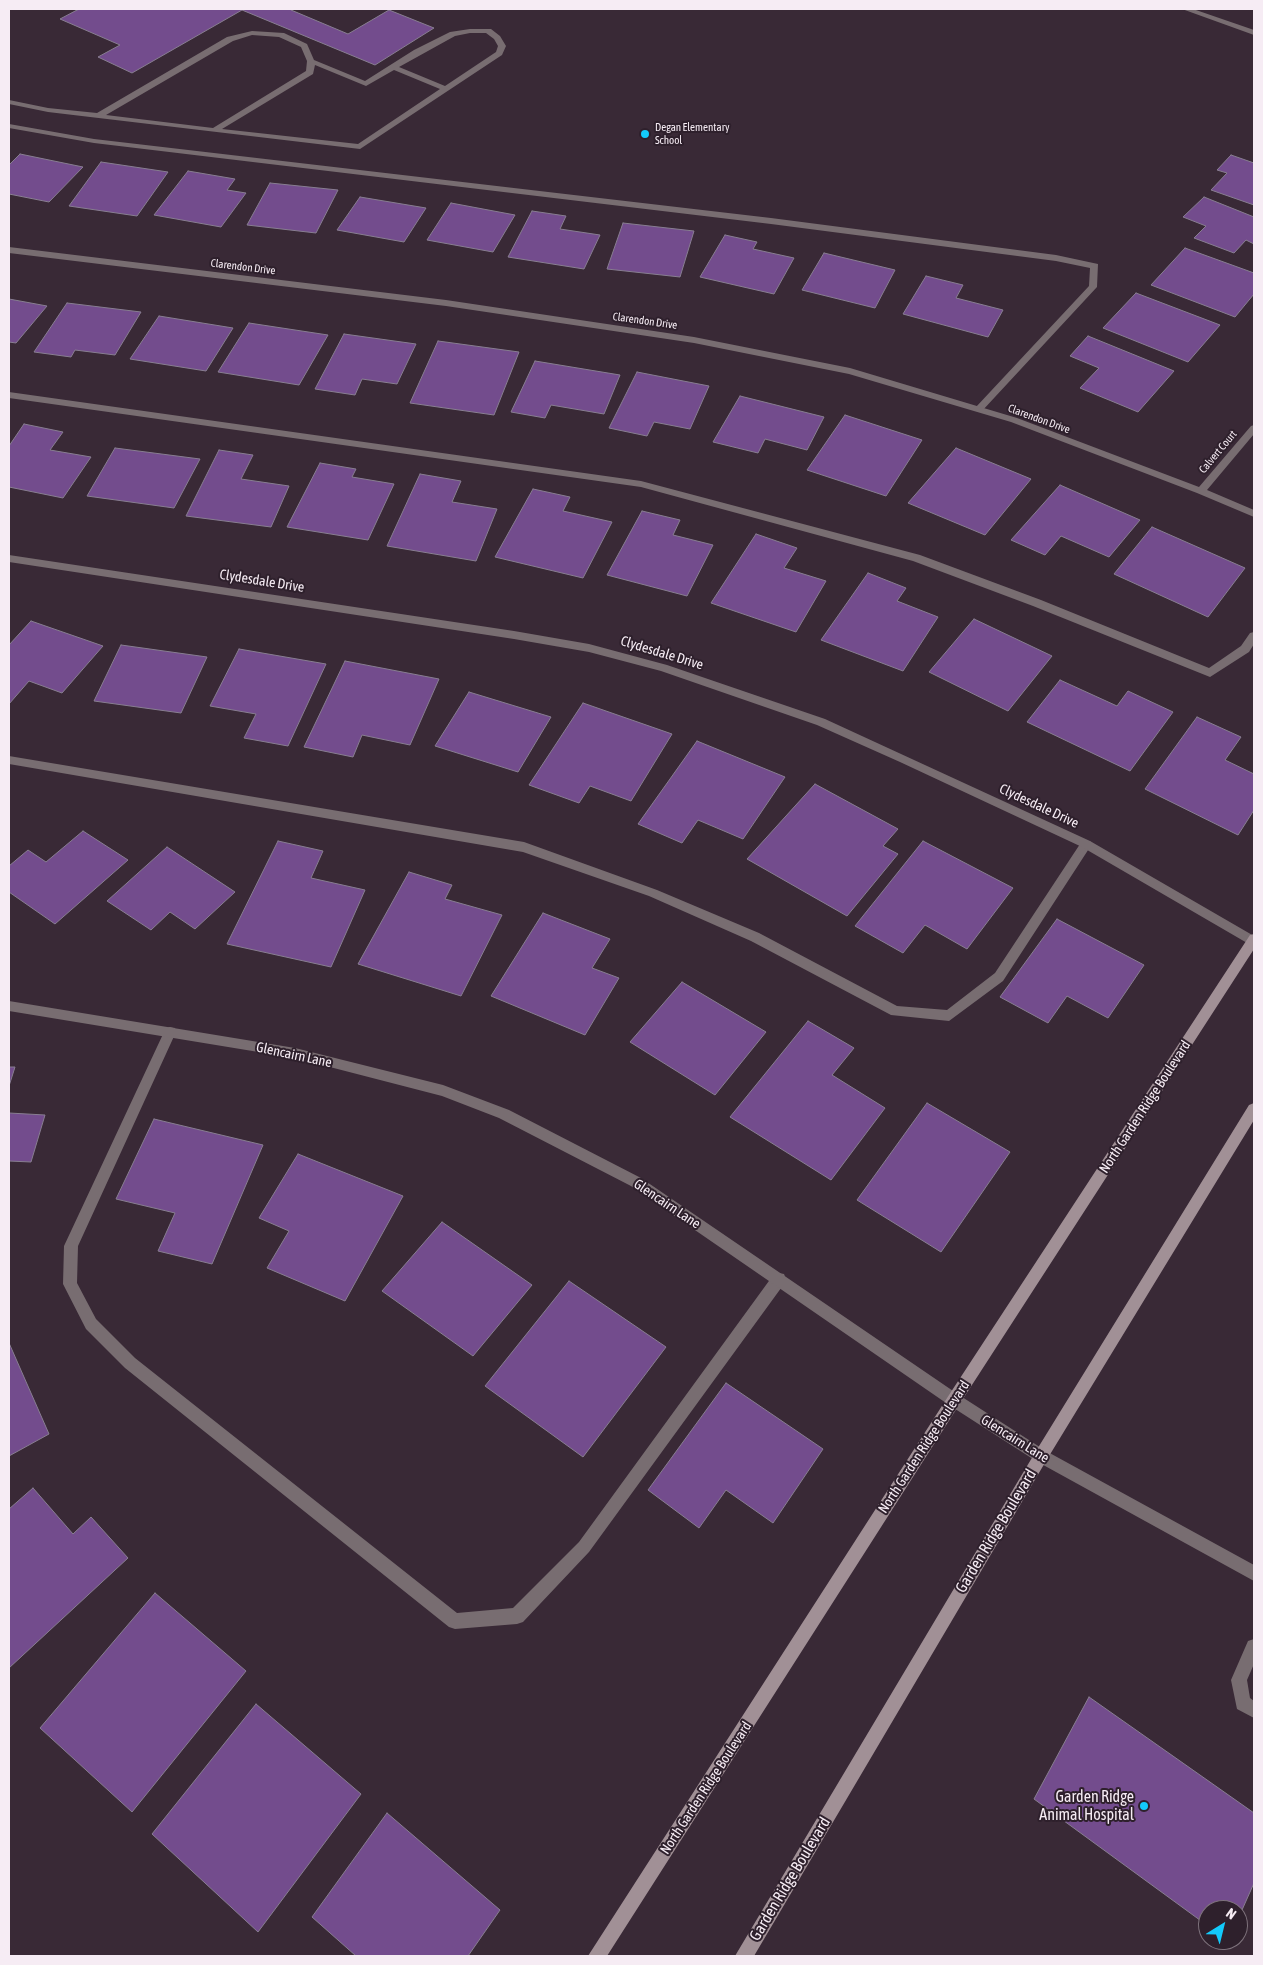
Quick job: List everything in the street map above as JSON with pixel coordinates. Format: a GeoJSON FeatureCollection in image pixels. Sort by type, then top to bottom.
{"type":"FeatureCollection","features":[{"type":"Feature","properties":{"kind":"main road","name":"North Garden Ridge Boulevard"},"geometry":{"type":"LineString","coordinates":[[598,1956],[954,1400],[1254,941]]}},
{"type":"Feature","properties":{"kind":"main road","name":"Garden Ridge Boulevard"},"geometry":{"type":"LineString","coordinates":[[744,1956],[1041,1456],[1254,1109]]}},
{"type":"Feature","properties":{"kind":"street"},"geometry":{"type":"LineString","coordinates":[[1186,9],[1254,33]]}},
{"type":"Feature","properties":{"kind":"street"},"geometry":{"type":"LineString","coordinates":[[9,102],[48,110],[360,147],[499,53],[502,46],[497,38],[488,32],[470,31],[453,34],[436,41],[366,84],[311,61]]}},
{"type":"Feature","properties":{"kind":"street"},"geometry":{"type":"LineString","coordinates":[[98,116],[230,39],[252,33],[281,35],[304,46],[311,61],[310,72],[214,130]]}},
{"type":"Feature","properties":{"kind":"street"},"geometry":{"type":"LineString","coordinates":[[393,67],[446,89]]}},
{"type":"Feature","properties":{"kind":"street"},"geometry":{"type":"LineString","coordinates":[[9,126],[94,141],[772,221],[1046,257],[1095,266],[1093,288],[979,409]]}},
{"type":"Feature","properties":{"kind":"street","name":"Clarendon Drive"},"geometry":{"type":"LineString","coordinates":[[9,250],[446,303],[694,340],[850,371],[979,409],[1201,492],[1254,514]]}},
{"type":"Feature","properties":{"kind":"street"},"geometry":{"type":"LineString","coordinates":[[9,394],[640,484],[916,558],[1037,603],[1210,673],[1245,649],[1254,636]]}},
{"type":"Feature","properties":{"kind":"street","name":"Calvert Court"},"geometry":{"type":"LineString","coordinates":[[1201,492],[1254,428]]}},
{"type":"Feature","properties":{"kind":"street","name":"Clydesdale Drive"},"geometry":{"type":"LineString","coordinates":[[9,558],[589,648],[736,692],[821,722],[1086,844],[1254,941]]}},
{"type":"Feature","properties":{"kind":"street"},"geometry":{"type":"LineString","coordinates":[[9,760],[524,847],[653,893],[755,937],[895,1011],[949,1016],[1000,977],[1086,844]]}},
{"type":"Feature","properties":{"kind":"street","name":"Glencairn Lane"},"geometry":{"type":"LineString","coordinates":[[9,1006],[304,1056],[443,1091],[504,1114],[636,1182],[954,1400],[1041,1456],[1254,1573]]}},
{"type":"Feature","properties":{"kind":"street"},"geometry":{"type":"LineString","coordinates":[[170,1032],[71,1246],[70,1284],[91,1324],[130,1363],[455,1620],[517,1616],[584,1547],[779,1280]]}},
{"type":"Feature","properties":{"kind":"street"},"geometry":{"type":"LineString","coordinates":[[1254,1647],[1239,1680],[1243,1703],[1254,1710]]}},
{"type":"Feature","properties":{"kind":"building"},"geometry":{"type":"Polygon","coordinates":[[[79,9],[293,9],[291,10],[348,34],[389,10],[434,28],[375,65],[242,10],[132,73],[98,57],[120,45],[60,19],[79,9]]]}},
{"type":"Feature","properties":{"kind":"building"},"geometry":{"type":"Polygon","coordinates":[[[20,154],[83,167],[49,202],[9,194],[9,165],[20,154]]]}},
{"type":"Feature","properties":{"kind":"building"},"geometry":{"type":"Polygon","coordinates":[[[1231,155],[1254,163],[1254,205],[1211,190],[1227,173],[1217,170],[1231,155]]]}},
{"type":"Feature","properties":{"kind":"building"},"geometry":{"type":"Polygon","coordinates":[[[101,162],[168,172],[137,216],[69,206],[101,162]]]}},
{"type":"Feature","properties":{"kind":"building"},"geometry":{"type":"Polygon","coordinates":[[[188,171],[235,179],[227,190],[246,193],[221,227],[154,215],[188,171]]]}},
{"type":"Feature","properties":{"kind":"building"},"geometry":{"type":"Polygon","coordinates":[[[270,183],[338,190],[316,233],[247,225],[270,183]]]}},
{"type":"Feature","properties":{"kind":"building"},"geometry":{"type":"Polygon","coordinates":[[[360,197],[426,208],[404,242],[337,230],[360,197]]]}},
{"type":"Feature","properties":{"kind":"building"},"geometry":{"type":"Polygon","coordinates":[[[1204,197],[1254,217],[1254,244],[1246,240],[1234,253],[1194,238],[1206,226],[1183,217],[1204,197]]]}},
{"type":"Feature","properties":{"kind":"building"},"geometry":{"type":"Polygon","coordinates":[[[451,203],[515,215],[493,252],[427,240],[451,203]]]}},
{"type":"Feature","properties":{"kind":"building"},"geometry":{"type":"Polygon","coordinates":[[[532,211],[566,216],[560,229],[600,235],[584,269],[508,257],[532,211]]]}},
{"type":"Feature","properties":{"kind":"building"},"geometry":{"type":"Polygon","coordinates":[[[623,223],[694,231],[680,277],[607,269],[623,223]]]}},
{"type":"Feature","properties":{"kind":"building"},"geometry":{"type":"Polygon","coordinates":[[[725,235],[757,242],[753,249],[794,258],[774,294],[700,277],[725,235]]]}},
{"type":"Feature","properties":{"kind":"building"},"geometry":{"type":"Polygon","coordinates":[[[1185,248],[1254,273],[1254,294],[1235,317],[1151,285],[1185,248]]]}},
{"type":"Feature","properties":{"kind":"building"},"geometry":{"type":"Polygon","coordinates":[[[824,253],[895,270],[875,308],[802,290],[824,253]]]}},
{"type":"Feature","properties":{"kind":"building"},"geometry":{"type":"Polygon","coordinates":[[[926,276],[963,285],[956,298],[1003,310],[988,337],[903,314],[926,276]]]}},
{"type":"Feature","properties":{"kind":"building"},"geometry":{"type":"Polygon","coordinates":[[[1136,293],[1220,325],[1188,362],[1103,328],[1136,293]]]}},
{"type":"Feature","properties":{"kind":"building"},"geometry":{"type":"Polygon","coordinates":[[[9,299],[47,306],[16,343],[9,342],[9,299]]]}},
{"type":"Feature","properties":{"kind":"building"},"geometry":{"type":"Polygon","coordinates":[[[67,303],[141,312],[115,355],[75,350],[71,357],[34,352],[67,303]]]}},
{"type":"Feature","properties":{"kind":"building"},"geometry":{"type":"Polygon","coordinates":[[[159,316],[233,328],[206,371],[130,359],[159,316]]]}},
{"type":"Feature","properties":{"kind":"building"},"geometry":{"type":"Polygon","coordinates":[[[249,323],[328,335],[299,385],[218,372],[249,323]]]}},
{"type":"Feature","properties":{"kind":"building"},"geometry":{"type":"Polygon","coordinates":[[[344,334],[416,344],[397,384],[362,379],[355,395],[315,389],[344,334]]]}},
{"type":"Feature","properties":{"kind":"building"},"geometry":{"type":"Polygon","coordinates":[[[1088,336],[1174,371],[1138,412],[1080,388],[1099,368],[1070,356],[1088,336]]]}},
{"type":"Feature","properties":{"kind":"building"},"geometry":{"type":"Polygon","coordinates":[[[438,341],[519,352],[494,415],[410,403],[438,341]]]}},
{"type":"Feature","properties":{"kind":"building"},"geometry":{"type":"Polygon","coordinates":[[[535,361],[620,375],[604,414],[551,405],[545,418],[511,412],[535,361]]]}},
{"type":"Feature","properties":{"kind":"building"},"geometry":{"type":"Polygon","coordinates":[[[637,372],[709,386],[690,429],[654,422],[647,436],[609,428],[637,372]]]}},
{"type":"Feature","properties":{"kind":"building"},"geometry":{"type":"Polygon","coordinates":[[[740,396],[824,417],[807,450],[765,439],[758,453],[713,442],[740,396]]]}},
{"type":"Feature","properties":{"kind":"building"},"geometry":{"type":"Polygon","coordinates":[[[845,415],[922,440],[886,496],[807,470],[845,415]]]}},
{"type":"Feature","properties":{"kind":"building"},"geometry":{"type":"Polygon","coordinates":[[[24,424],[63,432],[50,450],[91,457],[63,498],[9,487],[9,446],[24,424]]]}},
{"type":"Feature","properties":{"kind":"building"},"geometry":{"type":"Polygon","coordinates":[[[115,448],[200,459],[174,508],[87,496],[115,448]]]}},
{"type":"Feature","properties":{"kind":"building"},"geometry":{"type":"Polygon","coordinates":[[[956,448],[1031,479],[985,535],[908,503],[956,448]]]}},
{"type":"Feature","properties":{"kind":"building"},"geometry":{"type":"Polygon","coordinates":[[[219,450],[253,455],[241,479],[289,486],[271,527],[186,516],[219,450]]]}},
{"type":"Feature","properties":{"kind":"building"},"geometry":{"type":"Polygon","coordinates":[[[320,463],[356,469],[352,477],[394,484],[368,540],[287,527],[320,463]]]}},
{"type":"Feature","properties":{"kind":"building"},"geometry":{"type":"Polygon","coordinates":[[[420,474],[461,481],[452,502],[497,509],[476,561],[387,546],[420,474]]]}},
{"type":"Feature","properties":{"kind":"building"},"geometry":{"type":"Polygon","coordinates":[[[1060,485],[1140,520],[1109,557],[1061,536],[1045,555],[1011,540],[1060,485]]]}},
{"type":"Feature","properties":{"kind":"building"},"geometry":{"type":"Polygon","coordinates":[[[533,489],[570,497],[563,511],[612,522],[583,578],[495,557],[533,489]]]}},
{"type":"Feature","properties":{"kind":"building"},"geometry":{"type":"Polygon","coordinates":[[[642,511],[680,520],[673,535],[713,545],[687,596],[607,575],[642,511]]]}},
{"type":"Feature","properties":{"kind":"building"},"geometry":{"type":"Polygon","coordinates":[[[1152,527],[1245,568],[1208,617],[1114,574],[1152,527]]]}},
{"type":"Feature","properties":{"kind":"building"},"geometry":{"type":"Polygon","coordinates":[[[756,534],[797,548],[784,568],[826,581],[796,632],[711,603],[756,534]]]}},
{"type":"Feature","properties":{"kind":"building"},"geometry":{"type":"Polygon","coordinates":[[[868,573],[906,588],[897,601],[938,617],[903,671],[821,640],[868,573]]]}},
{"type":"Feature","properties":{"kind":"building"},"geometry":{"type":"Polygon","coordinates":[[[974,619],[1052,656],[1008,711],[929,672],[974,619]]]}},
{"type":"Feature","properties":{"kind":"building"},"geometry":{"type":"Polygon","coordinates":[[[31,621],[103,646],[62,693],[29,681],[9,704],[9,645],[31,621]]]}},
{"type":"Feature","properties":{"kind":"building"},"geometry":{"type":"Polygon","coordinates":[[[121,645],[207,657],[181,713],[94,701],[121,645]]]}},
{"type":"Feature","properties":{"kind":"building"},"geometry":{"type":"Polygon","coordinates":[[[239,649],[326,664],[288,746],[244,738],[256,714],[210,706],[239,649]]]}},
{"type":"Feature","properties":{"kind":"building"},"geometry":{"type":"Polygon","coordinates":[[[345,661],[439,679],[410,745],[362,735],[353,757],[304,747],[345,661]]]}},
{"type":"Feature","properties":{"kind":"building"},"geometry":{"type":"Polygon","coordinates":[[[1060,680],[1117,706],[1128,691],[1173,712],[1130,771],[1027,722],[1060,680]]]}},
{"type":"Feature","properties":{"kind":"building"},"geometry":{"type":"Polygon","coordinates":[[[469,692],[551,717],[518,772],[435,746],[469,692]]]}},
{"type":"Feature","properties":{"kind":"building"},"geometry":{"type":"Polygon","coordinates":[[[583,703],[672,734],[631,801],[590,786],[579,803],[529,785],[583,703]]]}},
{"type":"Feature","properties":{"kind":"building"},"geometry":{"type":"Polygon","coordinates":[[[1197,717],[1241,737],[1225,760],[1254,774],[1254,810],[1238,835],[1145,789],[1197,717]]]}},
{"type":"Feature","properties":{"kind":"building"},"geometry":{"type":"Polygon","coordinates":[[[697,741],[785,777],[743,839],[698,820],[682,843],[638,824],[697,741]]]}},
{"type":"Feature","properties":{"kind":"building"},"geometry":{"type":"Polygon","coordinates":[[[815,784],[898,829],[883,846],[898,854],[847,916],[747,859],[815,784]]]}},
{"type":"Feature","properties":{"kind":"building"},"geometry":{"type":"Polygon","coordinates":[[[83,831],[128,860],[55,924],[9,892],[9,866],[28,850],[46,862],[83,831]]]}},
{"type":"Feature","properties":{"kind":"building"},"geometry":{"type":"Polygon","coordinates":[[[278,841],[323,851],[311,878],[365,890],[331,967],[227,944],[278,841]]]}},
{"type":"Feature","properties":{"kind":"building"},"geometry":{"type":"Polygon","coordinates":[[[923,841],[1013,888],[967,949],[925,925],[903,953],[855,926],[923,841]]]}},
{"type":"Feature","properties":{"kind":"building"},"geometry":{"type":"Polygon","coordinates":[[[167,847],[235,892],[195,929],[170,912],[151,930],[107,901],[167,847]]]}},
{"type":"Feature","properties":{"kind":"building"},"geometry":{"type":"Polygon","coordinates":[[[409,872],[452,885],[445,899],[502,915],[461,996],[358,964],[409,872]]]}},
{"type":"Feature","properties":{"kind":"building"},"geometry":{"type":"Polygon","coordinates":[[[543,913],[610,939],[592,968],[619,978],[585,1035],[491,996],[543,913]]]}},
{"type":"Feature","properties":{"kind":"building"},"geometry":{"type":"Polygon","coordinates":[[[1057,919],[1144,965],[1108,1018],[1067,996],[1048,1023],[1000,997],[1057,919]]]}},
{"type":"Feature","properties":{"kind":"building"},"geometry":{"type":"Polygon","coordinates":[[[682,982],[766,1032],[715,1095],[630,1042],[682,982]]]}},
{"type":"Feature","properties":{"kind":"building"},"geometry":{"type":"Polygon","coordinates":[[[808,1021],[854,1048],[832,1075],[885,1108],[831,1180],[730,1117],[808,1021]]]}},
{"type":"Feature","properties":{"kind":"building"},"geometry":{"type":"Polygon","coordinates":[[[9,1067],[15,1067],[9,1086],[9,1067]]]}},
{"type":"Feature","properties":{"kind":"building"},"geometry":{"type":"Polygon","coordinates":[[[927,1103],[1010,1152],[941,1252],[857,1200],[927,1103]]]}},
{"type":"Feature","properties":{"kind":"building"},"geometry":{"type":"Polygon","coordinates":[[[9,1113],[45,1115],[31,1162],[9,1161],[9,1113]]]}},
{"type":"Feature","properties":{"kind":"building"},"geometry":{"type":"Polygon","coordinates":[[[154,1119],[263,1145],[212,1264],[158,1251],[175,1213],[116,1199],[154,1119]]]}},
{"type":"Feature","properties":{"kind":"building"},"geometry":{"type":"Polygon","coordinates":[[[298,1154],[403,1196],[345,1301],[267,1268],[289,1231],[259,1218],[298,1154]]]}},
{"type":"Feature","properties":{"kind":"building"},"geometry":{"type":"Polygon","coordinates":[[[442,1222],[532,1285],[473,1356],[382,1291],[442,1222]]]}},
{"type":"Feature","properties":{"kind":"building"},"geometry":{"type":"Polygon","coordinates":[[[569,1281],[666,1347],[583,1457],[485,1386],[569,1281]]]}},
{"type":"Feature","properties":{"kind":"building"},"geometry":{"type":"Polygon","coordinates":[[[9,1343],[49,1434],[9,1456],[9,1343]]]}},
{"type":"Feature","properties":{"kind":"building"},"geometry":{"type":"Polygon","coordinates":[[[726,1383],[823,1449],[773,1523],[726,1490],[699,1528],[648,1490],[726,1383]]]}},
{"type":"Feature","properties":{"kind":"building"},"geometry":{"type":"Polygon","coordinates":[[[33,1488],[73,1534],[91,1517],[128,1558],[9,1668],[9,1509],[33,1488]]]}},
{"type":"Feature","properties":{"kind":"building"},"geometry":{"type":"Polygon","coordinates":[[[155,1593],[246,1671],[132,1812],[40,1728],[155,1593]]]}},
{"type":"Feature","properties":{"kind":"building","name":"Garden Ridge Animal Hospital"},"geometry":{"type":"Polygon","coordinates":[[[1089,1697],[1254,1813],[1254,1883],[1246,1900],[1198,1900],[1198,1919],[1034,1799],[1089,1697]]]}},
{"type":"Feature","properties":{"kind":"building"},"geometry":{"type":"Polygon","coordinates":[[[256,1704],[361,1794],[258,1932],[152,1834],[256,1704]]]}},
{"type":"Feature","properties":{"kind":"building"},"geometry":{"type":"Polygon","coordinates":[[[387,1813],[500,1910],[468,1956],[356,1956],[312,1917],[387,1813]]]}},
{"type":"Feature","properties":{"kind":"place","name":"Degan Elementary School"},"geometry":{"type":"Point","coordinates":[645,134]}},
{"type":"Feature","properties":{"kind":"place","name":"Garden Ridge Animal Hospital"},"geometry":{"type":"Point","coordinates":[1144,1806]}}]}
